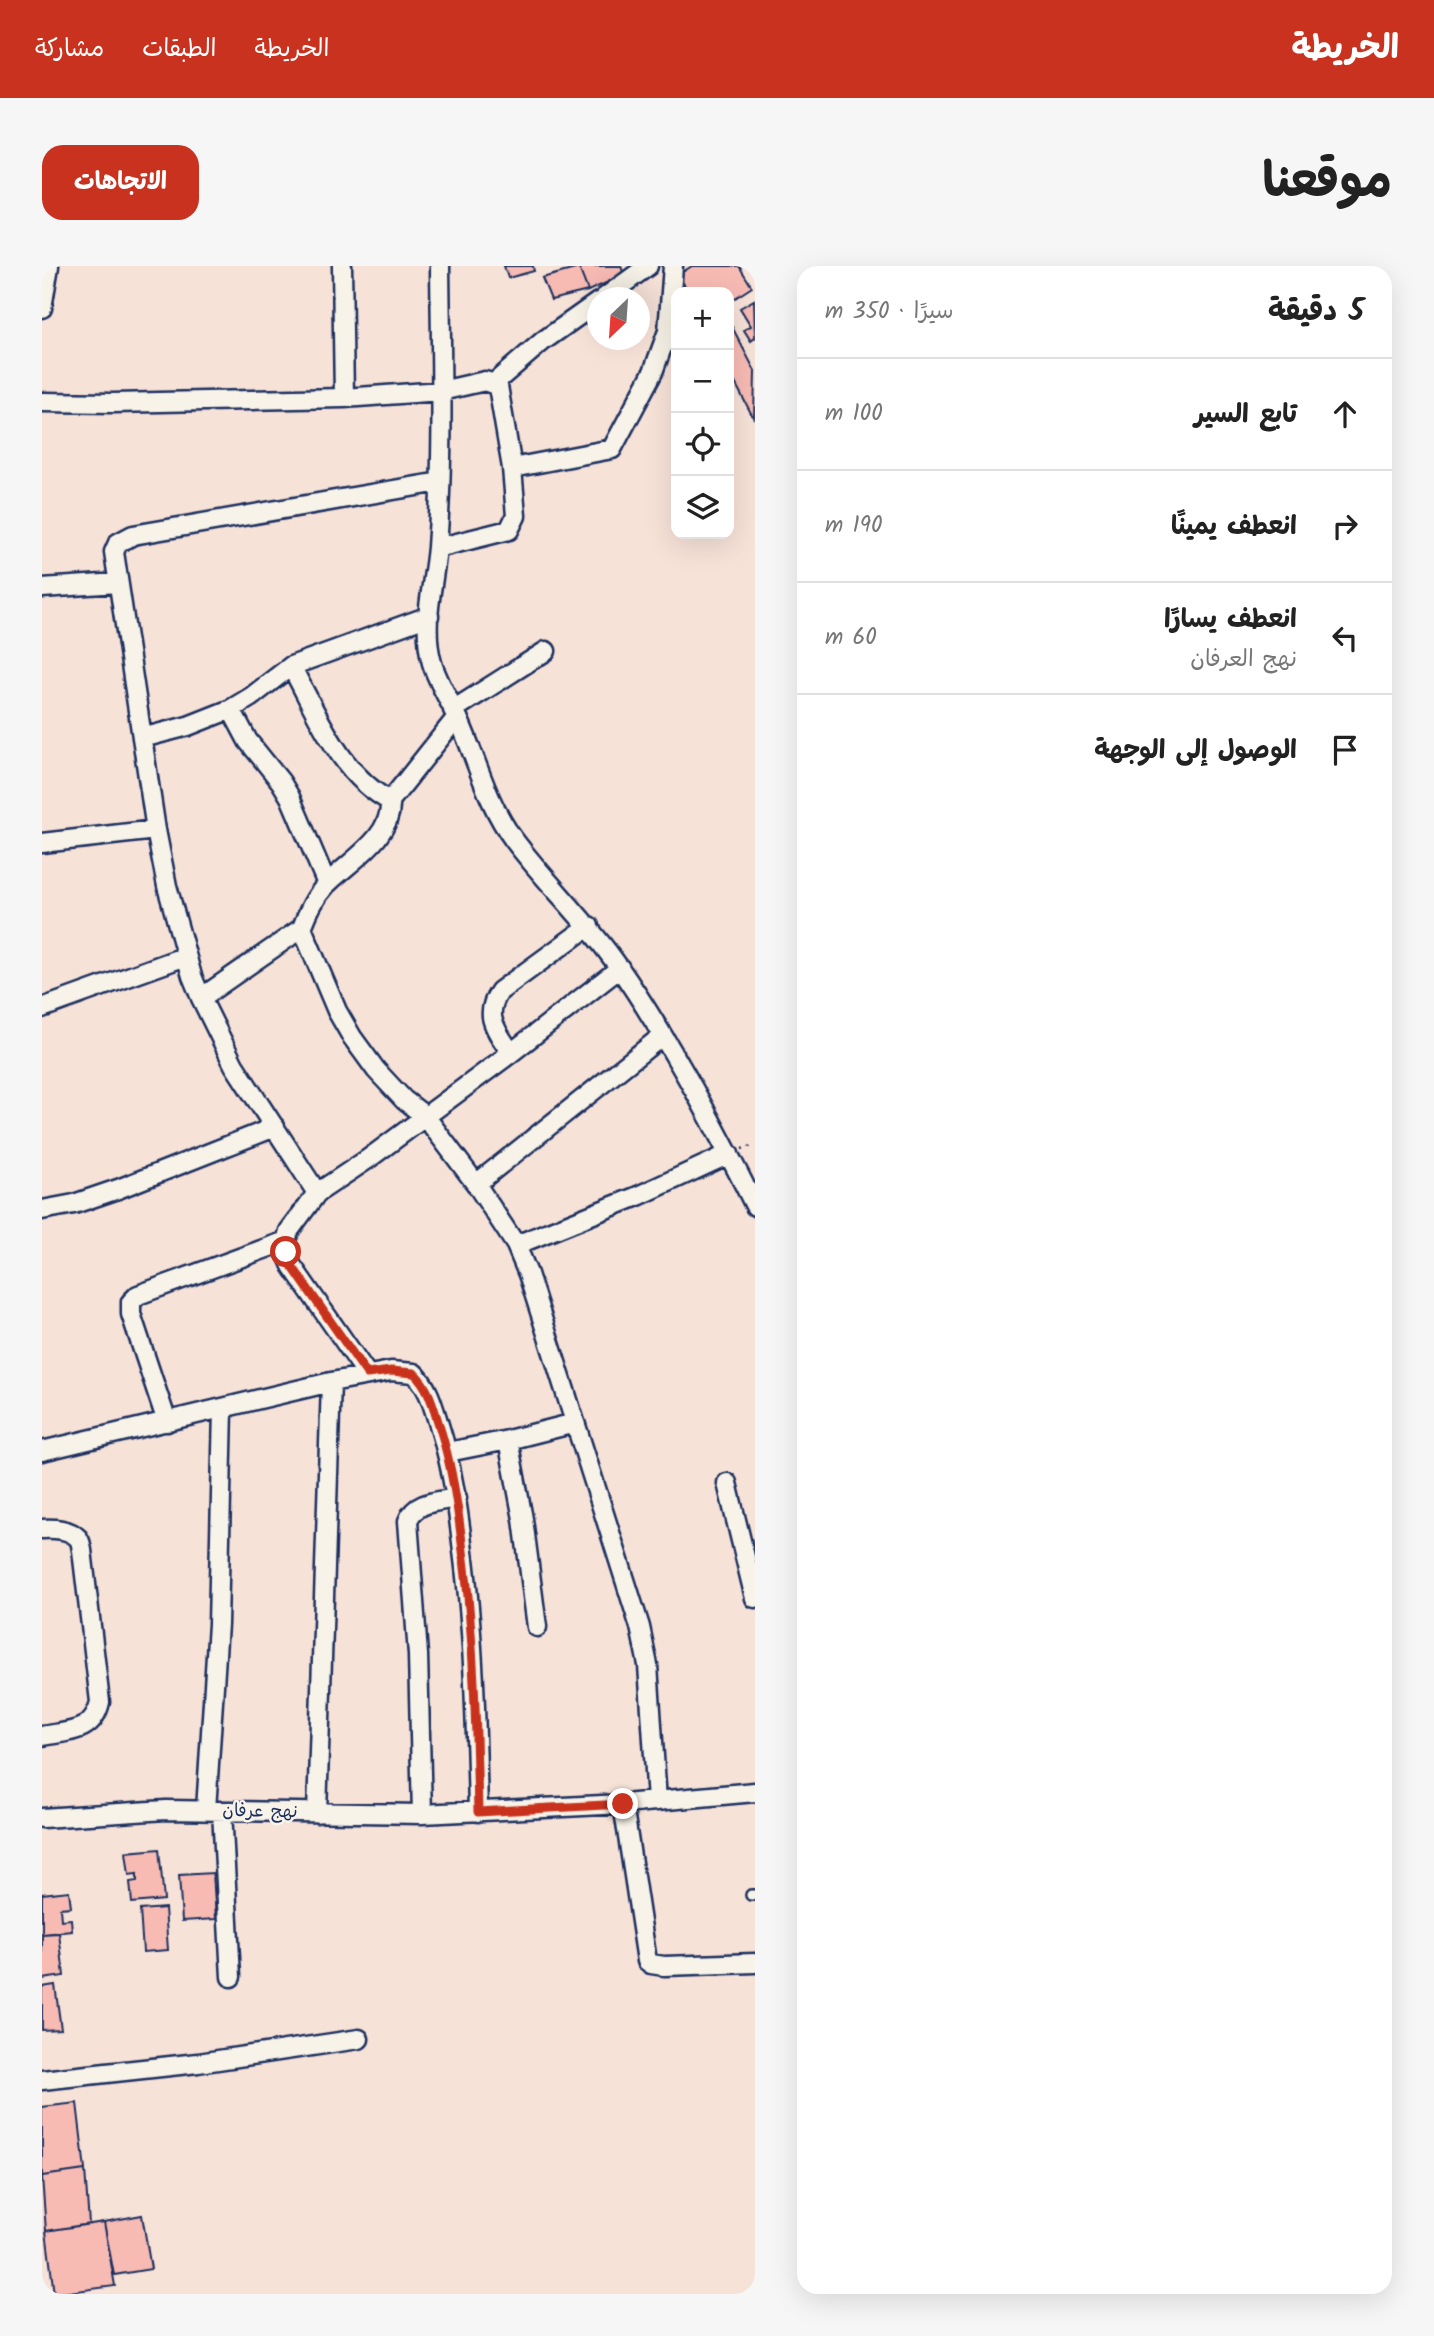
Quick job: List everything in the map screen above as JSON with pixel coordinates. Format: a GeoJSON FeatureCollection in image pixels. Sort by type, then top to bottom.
{"type":"FeatureCollection","features":[{"type":"Feature","properties":{"kind":"street"},"geometry":{"type":"LineString","coordinates":[[42,308],[49,266]]}},
{"type":"Feature","properties":{"kind":"street"},"geometry":{"type":"LineString","coordinates":[[342,266],[344,398]]}},
{"type":"Feature","properties":{"kind":"street"},"geometry":{"type":"LineString","coordinates":[[440,266],[439,482],[437,548],[429,616],[431,662],[496,813],[514,839],[589,926],[620,968],[729,1154],[755,1206]]}},
{"type":"Feature","properties":{"kind":"street"},"geometry":{"type":"LineString","coordinates":[[619,287],[648,266]]}},
{"type":"Feature","properties":{"kind":"street"},"geometry":{"type":"LineString","coordinates":[[512,468],[612,449],[653,372],[668,331],[673,266]]}},
{"type":"Feature","properties":{"kind":"street"},"geometry":{"type":"LineString","coordinates":[[493,384],[542,341],[587,309]]}},
{"type":"Feature","properties":{"kind":"street"},"geometry":{"type":"LineString","coordinates":[[42,402],[344,398],[441,391],[485,381],[498,386],[512,468],[516,516],[509,530],[437,548]]}},
{"type":"Feature","properties":{"kind":"street"},"geometry":{"type":"LineString","coordinates":[[317,1193],[234,1065],[201,998],[187,956],[167,886],[156,830],[114,552],[118,543],[133,535],[439,482]]}},
{"type":"Feature","properties":{"kind":"street"},"geometry":{"type":"LineString","coordinates":[[42,588],[118,583]]}},
{"type":"Feature","properties":{"kind":"street"},"geometry":{"type":"LineString","coordinates":[[142,738],[188,726],[231,709],[291,666],[429,616]]}},
{"type":"Feature","properties":{"kind":"street"},"geometry":{"type":"LineString","coordinates":[[201,998],[302,928],[308,911],[327,884],[383,831],[391,811],[390,801],[455,714],[546,651]]}},
{"type":"Feature","properties":{"kind":"street"},"geometry":{"type":"LineString","coordinates":[[291,666],[348,766],[371,790],[390,801]]}},
{"type":"Feature","properties":{"kind":"street"},"geometry":{"type":"LineString","coordinates":[[231,709],[248,741],[290,797],[327,884]]}},
{"type":"Feature","properties":{"kind":"street"},"geometry":{"type":"LineString","coordinates":[[42,843],[156,830]]}},
{"type":"Feature","properties":{"kind":"street"},"geometry":{"type":"LineString","coordinates":[[511,1053],[494,1026],[491,1009],[494,1000],[500,991],[589,926]]}},
{"type":"Feature","properties":{"kind":"street"},"geometry":{"type":"LineString","coordinates":[[302,928],[337,1011],[352,1037],[376,1070],[404,1100],[425,1116],[476,1184],[516,1245],[533,1287],[640,1627],[648,1665],[656,1801]]}},
{"type":"Feature","properties":{"kind":"street"},"geometry":{"type":"LineString","coordinates":[[42,1008],[187,956]]}},
{"type":"Feature","properties":{"kind":"street"},"geometry":{"type":"LineString","coordinates":[[367,1374],[292,1266],[286,1252],[289,1231],[317,1193],[368,1159],[511,1053],[620,968]]}},
{"type":"Feature","properties":{"kind":"street"},"geometry":{"type":"LineString","coordinates":[[476,1184],[662,1036]]}},
{"type":"Feature","properties":{"kind":"street"},"geometry":{"type":"LineString","coordinates":[[42,1210],[74,1205],[275,1127]]}},
{"type":"Feature","properties":{"kind":"street"},"geometry":{"type":"LineString","coordinates":[[516,1245],[638,1196],[729,1154]]}},
{"type":"Feature","properties":{"kind":"street"},"geometry":{"type":"LineString","coordinates":[[166,1422],[131,1314],[131,1301],[138,1294],[286,1241]]}},
{"type":"Feature","properties":{"kind":"street"},"geometry":{"type":"LineString","coordinates":[[42,1451],[367,1374],[403,1371],[414,1373],[428,1391],[448,1452],[457,1497],[474,1668],[478,1812]]}},
{"type":"Feature","properties":{"kind":"street"},"geometry":{"type":"LineString","coordinates":[[317,1813],[331,1382]]}},
{"type":"Feature","properties":{"kind":"street"},"geometry":{"type":"LineString","coordinates":[[223,1409],[214,1811],[231,1977]]}},
{"type":"Feature","properties":{"kind":"street"},"geometry":{"type":"LineString","coordinates":[[448,1452],[575,1423]]}},
{"type":"Feature","properties":{"kind":"street"},"geometry":{"type":"LineString","coordinates":[[508,1440],[523,1519],[537,1627]]}},
{"type":"Feature","properties":{"kind":"street"},"geometry":{"type":"LineString","coordinates":[[727,1483],[749,1550],[755,1598]]}},
{"type":"Feature","properties":{"kind":"street"},"geometry":{"type":"LineString","coordinates":[[422,1814],[418,1655],[408,1521],[415,1508],[421,1505],[457,1497]]}},
{"type":"Feature","properties":{"kind":"street"},"geometry":{"type":"LineString","coordinates":[[42,1530],[51,1528],[65,1531],[78,1538],[82,1550],[100,1702],[97,1716],[88,1725],[42,1736]]}},
{"type":"Feature","properties":{"kind":"street","name":"نهج عرفان"},"geometry":{"type":"LineString","coordinates":[[42,1818],[140,1811],[422,1814],[478,1812],[623,1804],[755,1792]]}},
{"type":"Feature","properties":{"kind":"street"},"geometry":{"type":"LineString","coordinates":[[623,1804],[647,1961],[664,1966],[755,1963]]}},
{"type":"Feature","properties":{"kind":"street"},"geometry":{"type":"LineString","coordinates":[[42,2080],[185,2064],[359,2039]]}},
{"type":"Feature","properties":{"kind":"building"},"geometry":{"type":"Polygon","coordinates":[[[504,266],[533,266],[534,271],[508,278],[504,266]]]}},
{"type":"Feature","properties":{"kind":"building"},"geometry":{"type":"Polygon","coordinates":[[[621,266],[624,275],[587,288],[579,268],[621,266]]]}},
{"type":"Feature","properties":{"kind":"building"},"geometry":{"type":"Polygon","coordinates":[[[692,266],[739,266],[752,287],[734,299],[734,287],[686,287],[678,275],[692,266]]]}},
{"type":"Feature","properties":{"kind":"building"},"geometry":{"type":"Polygon","coordinates":[[[579,268],[587,291],[551,300],[542,278],[579,268]]]}},
{"type":"Feature","properties":{"kind":"building"},"geometry":{"type":"Polygon","coordinates":[[[754,300],[755,338],[751,341],[744,330],[751,326],[740,308],[754,300]]]}},
{"type":"Feature","properties":{"kind":"building"},"geometry":{"type":"Polygon","coordinates":[[[734,331],[755,371],[754,419],[734,381],[734,331]]]}},
{"type":"Feature","properties":{"kind":"building"},"geometry":{"type":"Polygon","coordinates":[[[159,1849],[164,1900],[132,1903],[130,1882],[137,1881],[137,1874],[129,1875],[126,1852],[159,1849]]]}},
{"type":"Feature","properties":{"kind":"building"},"geometry":{"type":"Polygon","coordinates":[[[213,1873],[216,1919],[182,1921],[179,1875],[213,1873]]]}},
{"type":"Feature","properties":{"kind":"building"},"geometry":{"type":"Polygon","coordinates":[[[69,1891],[71,1907],[60,1908],[61,1920],[71,1919],[72,1931],[42,1934],[42,1894],[69,1891]]]}},
{"type":"Feature","properties":{"kind":"building"},"geometry":{"type":"Polygon","coordinates":[[[165,1908],[168,1950],[143,1952],[140,1910],[165,1908]]]}},
{"type":"Feature","properties":{"kind":"building"},"geometry":{"type":"Polygon","coordinates":[[[59,1933],[64,1976],[42,1979],[42,1934],[59,1933]]]}},
{"type":"Feature","properties":{"kind":"building"},"geometry":{"type":"Polygon","coordinates":[[[55,1985],[61,2029],[42,2030],[42,1987],[55,1985]]]}},
{"type":"Feature","properties":{"kind":"building"},"geometry":{"type":"Polygon","coordinates":[[[77,2103],[85,2170],[42,2176],[42,2107],[77,2103]]]}},
{"type":"Feature","properties":{"kind":"building"},"geometry":{"type":"Polygon","coordinates":[[[85,2170],[89,2224],[46,2231],[42,2176],[85,2170]]]}},
{"type":"Feature","properties":{"kind":"building"},"geometry":{"type":"Polygon","coordinates":[[[142,2215],[151,2269],[114,2275],[104,2222],[142,2215]]]}},
{"type":"Feature","properties":{"kind":"building"},"geometry":{"type":"Polygon","coordinates":[[[104,2222],[115,2286],[54,2294],[46,2231],[104,2222]]]}},
{"type":"Feature","properties":{"kind":"route"},"geometry":{"type":"LineString","coordinates":[[286,1252],[292,1266],[367,1374],[391,1371],[414,1373],[428,1391],[448,1452],[457,1497],[474,1668],[478,1812],[623,1804]]}}]}
